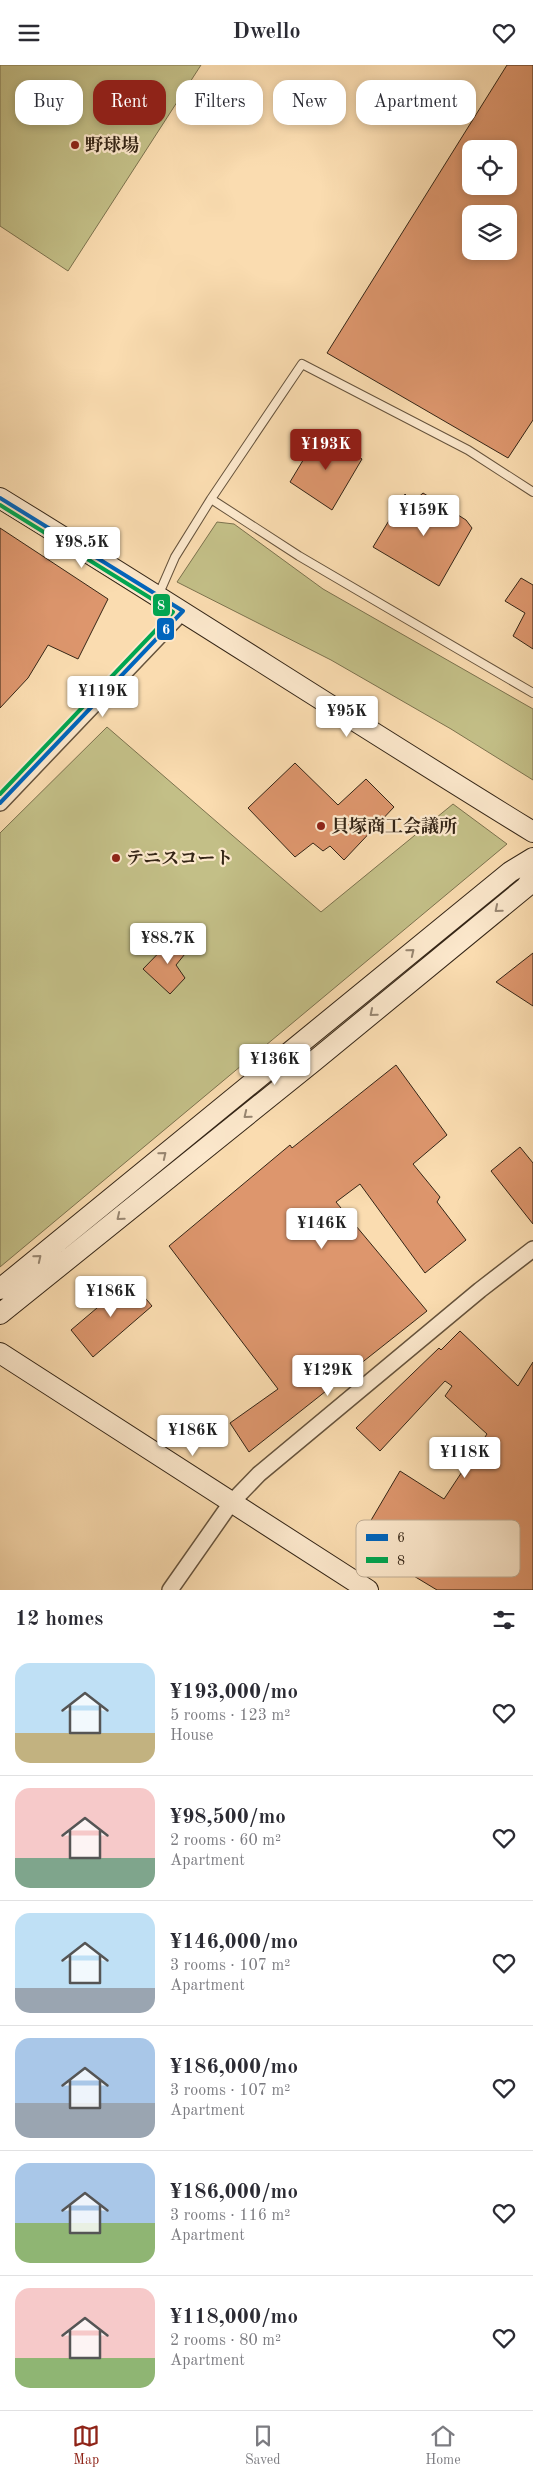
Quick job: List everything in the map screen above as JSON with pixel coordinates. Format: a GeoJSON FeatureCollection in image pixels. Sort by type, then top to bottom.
{"type":"FeatureCollection","features":[{"type":"Feature","properties":{"kind":"street"},"geometry":{"type":"LineString","coordinates":[[0,498],[183,611],[374,735],[533,831]]}},
{"type":"Feature","properties":{"kind":"street"},"geometry":{"type":"LineString","coordinates":[[0,803],[183,611]]}},
{"type":"Feature","properties":{"kind":"street"},"geometry":{"type":"LineString","coordinates":[[0,1289],[502,878],[533,858]]}},
{"type":"Feature","properties":{"kind":"street"},"geometry":{"type":"LineString","coordinates":[[0,1314],[313,1062],[526,887],[533,876]]}},
{"type":"Feature","properties":{"kind":"street"},"geometry":{"type":"LineString","coordinates":[[170,1590],[231,1503],[259,1474],[533,1249]]}},
{"type":"Feature","properties":{"kind":"street"},"geometry":{"type":"LineString","coordinates":[[0,1353],[368,1590]]}},
{"type":"Feature","properties":{"kind":"lane"},"geometry":{"type":"LineString","coordinates":[[158,596],[176,557],[211,499],[302,364],[468,450],[533,492]]}},
{"type":"Feature","properties":{"kind":"lane"},"geometry":{"type":"LineString","coordinates":[[211,499],[298,556],[533,693]]}},
{"type":"Feature","properties":{"kind":"shaded area","name":"野球場"},"geometry":{"type":"Polygon","coordinates":[[[0,65],[201,65],[191,80],[176,80],[176,104],[166,119],[166,80],[93,80],[93,125],[162,125],[68,271],[0,226],[0,65]]]}},
{"type":"Feature","properties":{"kind":"shaded area"},"geometry":{"type":"Polygon","coordinates":[[[217,522],[234,524],[323,589],[533,709],[533,780],[451,729],[331,660],[177,582],[217,522]]]}},
{"type":"Feature","properties":{"kind":"shaded area"},"geometry":{"type":"Polygon","coordinates":[[[107,727],[321,912],[453,804],[507,844],[0,1267],[0,833],[107,727]]]}},
{"type":"Feature","properties":{"kind":"building"},"geometry":{"type":"Polygon","coordinates":[[[507,65],[533,65],[533,420],[508,458],[327,353],[470,125],[476,125],[476,115],[507,65]]]}},
{"type":"Feature","properties":{"kind":"building"},"geometry":{"type":"Polygon","coordinates":[[[320,432],[362,459],[332,510],[290,482],[320,432]]]}},
{"type":"Feature","properties":{"kind":"building"},"geometry":{"type":"Polygon","coordinates":[[[423,493],[466,520],[472,528],[439,586],[373,547],[405,494],[413,502],[423,493]]]}},
{"type":"Feature","properties":{"kind":"building"},"geometry":{"type":"Polygon","coordinates":[[[0,528],[108,599],[78,659],[48,645],[28,678],[0,708],[0,528]]]}},
{"type":"Feature","properties":{"kind":"building"},"geometry":{"type":"Polygon","coordinates":[[[521,578],[533,585],[533,649],[513,636],[525,613],[505,601],[521,578]]]}},
{"type":"Feature","properties":{"kind":"building","name":"貝塚商工会議所"},"geometry":{"type":"Polygon","coordinates":[[[295,763],[338,805],[366,779],[394,807],[344,860],[330,846],[323,851],[313,843],[295,857],[248,808],[295,763]]]}},
{"type":"Feature","properties":{"kind":"building"},"geometry":{"type":"Polygon","coordinates":[[[176,935],[189,949],[176,965],[185,978],[170,994],[143,969],[176,935]]]}},
{"type":"Feature","properties":{"kind":"building"},"geometry":{"type":"Polygon","coordinates":[[[533,953],[533,1006],[496,982],[533,953]]]}},
{"type":"Feature","properties":{"kind":"building"},"geometry":{"type":"Polygon","coordinates":[[[396,1065],[447,1135],[413,1164],[440,1197],[437,1202],[466,1240],[425,1273],[360,1184],[336,1202],[427,1311],[249,1452],[230,1423],[278,1389],[169,1246],[290,1145],[292,1148],[396,1065]]]}},
{"type":"Feature","properties":{"kind":"building"},"geometry":{"type":"Polygon","coordinates":[[[520,1147],[533,1163],[533,1224],[491,1171],[520,1147]]]}},
{"type":"Feature","properties":{"kind":"building"},"geometry":{"type":"Polygon","coordinates":[[[130,1280],[152,1306],[93,1357],[71,1330],[130,1280]]]}},
{"type":"Feature","properties":{"kind":"building"},"geometry":{"type":"Polygon","coordinates":[[[460,1331],[518,1386],[533,1362],[533,1590],[437,1590],[415,1577],[520,1577],[520,1520],[371,1520],[400,1471],[444,1499],[487,1434],[445,1396],[452,1386],[445,1381],[380,1451],[356,1428],[439,1348],[441,1350],[460,1331]]]}},
{"type":"Feature","properties":{"kind":"transit line","name":"6"},"geometry":{"type":"LineString","coordinates":[[0,498],[183,611],[0,803]]}},
{"type":"Feature","properties":{"kind":"transit line","name":"8"},"geometry":{"type":"LineString","coordinates":[[0,505],[173,612],[0,794]]}},
{"type":"Feature","properties":{"kind":"place","name":"野球場"},"geometry":{"type":"Point","coordinates":[75,145]}},
{"type":"Feature","properties":{"kind":"place","name":"貝塚商工会議所"},"geometry":{"type":"Point","coordinates":[321,826]}},
{"type":"Feature","properties":{"kind":"place","name":"テニスコート"},"geometry":{"type":"Point","coordinates":[116,858]}}]}
